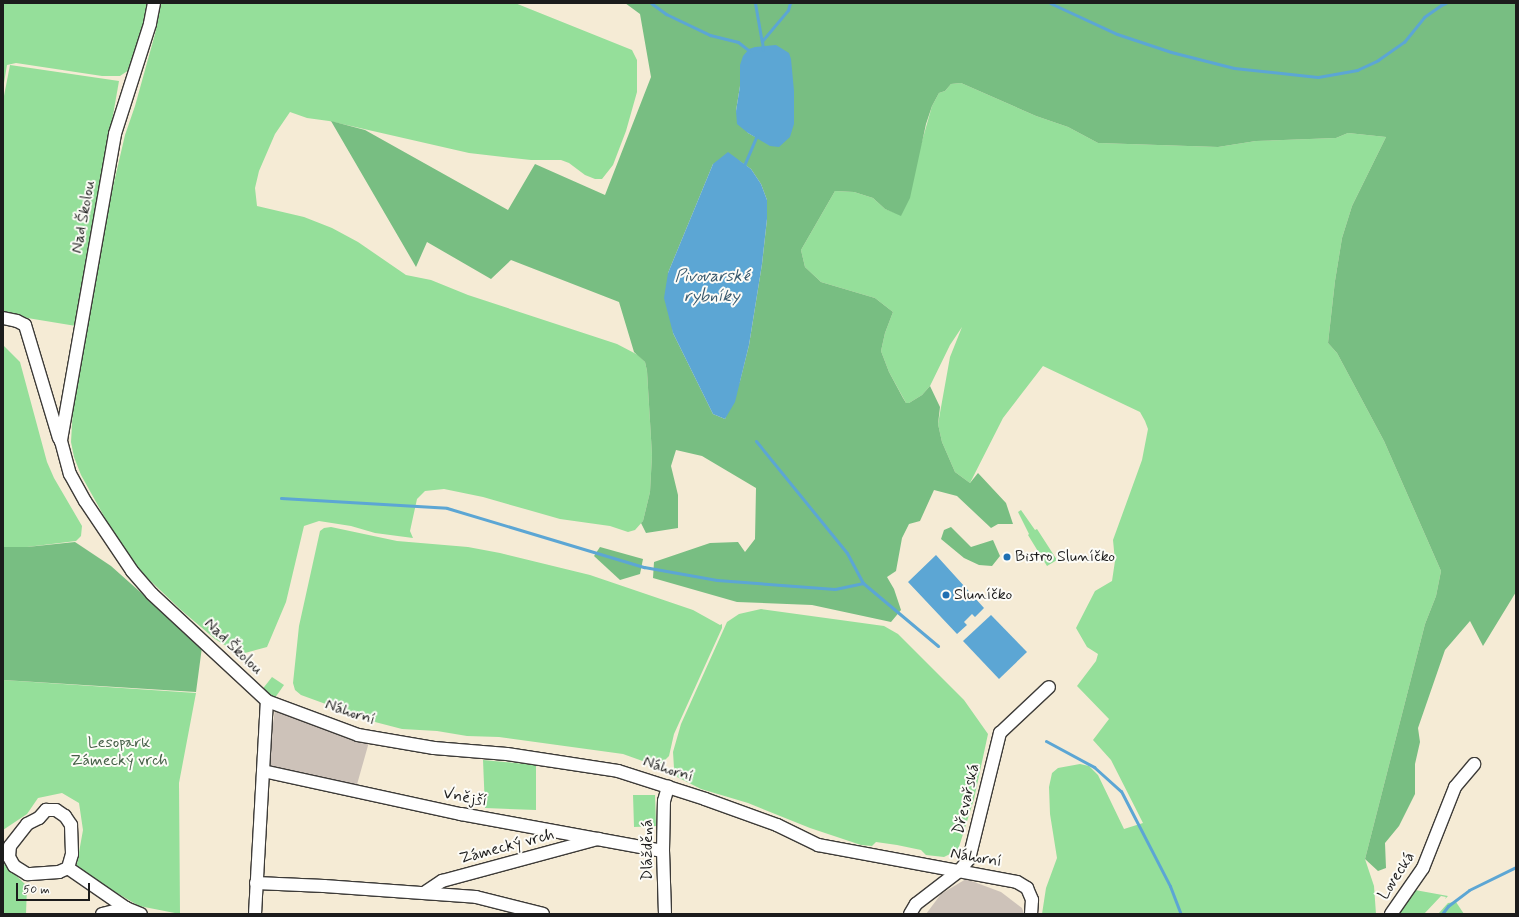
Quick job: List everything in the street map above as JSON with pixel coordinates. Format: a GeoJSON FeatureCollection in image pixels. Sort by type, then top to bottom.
{"type":"FeatureCollection","features":[{"type":"Feature","properties":{"kind":"street","name":"Nad Školou"},"geometry":{"type":"LineString","coordinates":[[61,441],[62,426],[83,318],[115,134],[150,24],[154,3]]}},
{"type":"Feature","properties":{"kind":"street","name":"Nad Školou"},"geometry":{"type":"LineString","coordinates":[[3,318],[17,321],[25,326],[70,474],[81,494],[132,571],[152,594],[267,701]]}},
{"type":"Feature","properties":{"kind":"street","name":"Dřevařská"},"geometry":{"type":"LineString","coordinates":[[910,914],[916,904],[959,871],[969,859],[1000,733],[1049,687]]}},
{"type":"Feature","properties":{"kind":"street"},"geometry":{"type":"LineString","coordinates":[[255,914],[267,701]]}},
{"type":"Feature","properties":{"kind":"street","name":"Náhorní"},"geometry":{"type":"LineString","coordinates":[[267,701],[372,738],[434,748],[507,754],[618,771],[777,825],[818,845],[1017,882],[1027,888],[1032,900],[1031,914]]}},
{"type":"Feature","properties":{"kind":"street","name":"Lovecká"},"geometry":{"type":"LineString","coordinates":[[1391,914],[1423,868],[1430,854],[1447,805],[1455,787],[1474,764]]}},
{"type":"Feature","properties":{"kind":"street","name":"Vnější"},"geometry":{"type":"LineString","coordinates":[[263,771],[460,814],[601,838],[663,851]]}},
{"type":"Feature","properties":{"kind":"street","name":"Dlážděná"},"geometry":{"type":"LineString","coordinates":[[665,914],[663,851],[664,801],[668,787]]}},
{"type":"Feature","properties":{"kind":"street"},"geometry":{"type":"LineString","coordinates":[[46,810],[56,810],[65,816],[71,825],[72,854],[68,868],[59,872],[27,874],[14,866],[9,857],[10,846],[27,824],[39,818],[46,810]]}},
{"type":"Feature","properties":{"kind":"street","name":"Zámecký vrch"},"geometry":{"type":"LineString","coordinates":[[424,893],[442,881],[601,838]]}},
{"type":"Feature","properties":{"kind":"street"},"geometry":{"type":"LineString","coordinates":[[68,868],[126,908],[141,914]]}},
{"type":"Feature","properties":{"kind":"street"},"geometry":{"type":"LineString","coordinates":[[256,883],[476,897],[543,914]]}},
{"type":"Feature","properties":{"kind":"street"},"geometry":{"type":"LineString","coordinates":[[102,914],[126,908]]}},
{"type":"Feature","properties":{"kind":"shaded area"},"geometry":{"type":"Polygon","coordinates":[[[275,710],[369,742],[356,788],[266,769],[275,710]]]}},
{"type":"Feature","properties":{"kind":"shaded area"},"geometry":{"type":"Polygon","coordinates":[[[966,879],[1001,892],[1022,908],[1024,914],[926,914],[941,894],[966,879]]]}},
{"type":"Feature","properties":{"kind":"green space"},"geometry":{"type":"Polygon","coordinates":[[[3,3],[149,3],[132,68],[120,76],[102,76],[16,63],[7,65],[3,89],[3,3]]]}},
{"type":"Feature","properties":{"kind":"green space"},"geometry":{"type":"Polygon","coordinates":[[[161,3],[515,3],[632,50],[637,60],[637,92],[626,131],[613,165],[602,179],[595,179],[585,175],[569,163],[561,160],[531,160],[469,153],[329,121],[307,118],[290,112],[275,134],[259,171],[255,188],[257,206],[304,217],[332,228],[358,242],[406,275],[431,280],[468,295],[617,344],[638,355],[645,362],[647,371],[652,455],[650,492],[643,521],[635,530],[628,532],[610,526],[560,519],[483,497],[444,489],[425,491],[417,499],[410,531],[413,538],[375,533],[351,526],[319,521],[304,526],[286,602],[267,647],[245,653],[234,651],[215,639],[181,610],[137,568],[110,527],[81,475],[74,457],[71,442],[73,407],[109,204],[125,135],[135,106],[155,34],[161,3]]]}},
{"type":"Feature","properties":{"kind":"green space"},"geometry":{"type":"Polygon","coordinates":[[[625,3],[1516,3],[1516,592],[1483,646],[1470,621],[1445,650],[1418,728],[1420,742],[1415,764],[1415,794],[1399,826],[1385,843],[1386,868],[1378,871],[1365,859],[1425,624],[1436,596],[1441,571],[1384,441],[1337,353],[1328,343],[1335,281],[1342,238],[1352,206],[1386,137],[1348,133],[1336,138],[1256,141],[1218,147],[1098,143],[1068,127],[1036,116],[961,83],[951,84],[945,91],[939,93],[932,106],[926,124],[910,198],[901,216],[885,209],[873,198],[854,192],[835,191],[801,250],[805,267],[821,282],[875,298],[893,312],[885,333],[881,351],[889,372],[903,398],[906,403],[909,403],[922,395],[930,386],[940,407],[938,424],[942,442],[955,472],[970,483],[978,473],[1006,503],[1013,524],[998,524],[991,528],[957,496],[934,490],[920,521],[909,524],[902,538],[896,571],[887,577],[894,589],[901,610],[891,622],[812,605],[737,602],[653,578],[654,562],[710,543],[738,542],[745,552],[755,539],[756,488],[702,456],[676,450],[671,466],[678,495],[678,528],[646,533],[641,523],[643,521],[650,492],[652,455],[647,371],[645,362],[634,352],[619,302],[511,260],[491,279],[427,242],[416,267],[331,121],[365,130],[508,210],[535,164],[605,195],[651,77],[640,14],[625,3]],[[740,65],[740,86],[736,111],[748,133],[757,138],[740,65]],[[738,160],[713,164],[668,273],[673,333],[713,414],[725,419],[740,381],[749,345],[762,264],[767,219],[767,200],[761,184],[751,169],[738,160]]]}},
{"type":"Feature","properties":{"kind":"green space"},"geometry":{"type":"Polygon","coordinates":[[[10,65],[119,81],[76,326],[3,314],[3,101],[10,65]]]}},
{"type":"Feature","properties":{"kind":"green space"},"geometry":{"type":"Polygon","coordinates":[[[961,83],[1036,116],[1068,127],[1098,143],[1218,147],[1256,141],[1336,138],[1348,133],[1386,137],[1352,206],[1342,238],[1335,281],[1328,343],[1337,353],[1384,441],[1441,571],[1436,596],[1425,624],[1365,859],[1374,886],[1376,914],[1042,914],[1046,888],[1057,858],[1050,814],[1049,787],[1052,773],[1058,768],[1080,764],[1089,766],[1098,775],[1124,829],[1143,823],[1111,760],[1093,740],[1109,719],[1077,686],[1096,661],[1098,654],[1087,647],[1076,628],[1095,591],[1112,581],[1115,561],[1113,540],[1142,460],[1148,429],[1140,412],[1043,366],[1003,418],[970,483],[955,472],[942,442],[938,424],[950,357],[962,327],[950,345],[930,386],[922,395],[909,403],[906,403],[889,372],[881,351],[885,333],[893,312],[875,298],[821,282],[805,267],[801,250],[835,191],[854,192],[873,198],[885,209],[901,215],[932,106],[939,93],[945,91],[951,84],[961,83]]]}},
{"type":"Feature","properties":{"kind":"green space"},"geometry":{"type":"Polygon","coordinates":[[[3,345],[20,362],[47,462],[54,478],[82,526],[81,536],[76,541],[27,547],[3,547],[3,345]]]}},
{"type":"Feature","properties":{"kind":"green space"},"geometry":{"type":"Polygon","coordinates":[[[1021,510],[1035,530],[1037,529],[1057,560],[1047,566],[1028,535],[1029,534],[1018,512],[1021,510]]]}},
{"type":"Feature","properties":{"kind":"green space"},"geometry":{"type":"Polygon","coordinates":[[[331,527],[397,541],[468,547],[500,553],[590,575],[693,610],[720,625],[722,624],[722,628],[674,734],[669,756],[661,764],[651,764],[623,754],[499,737],[467,736],[437,731],[402,729],[375,722],[301,695],[295,690],[293,683],[299,626],[320,531],[324,528],[331,527]]]}},
{"type":"Feature","properties":{"kind":"green space"},"geometry":{"type":"Polygon","coordinates":[[[951,527],[971,547],[993,540],[1000,556],[992,566],[979,565],[964,558],[941,539],[944,530],[951,527]]]}},
{"type":"Feature","properties":{"kind":"green space"},"geometry":{"type":"Polygon","coordinates":[[[75,542],[111,566],[202,647],[196,692],[3,680],[3,547],[27,547],[75,542]]]}},
{"type":"Feature","properties":{"kind":"green space"},"geometry":{"type":"Polygon","coordinates":[[[600,547],[643,559],[640,574],[620,580],[594,556],[600,547]]]}},
{"type":"Feature","properties":{"kind":"green space"},"geometry":{"type":"Polygon","coordinates":[[[761,609],[884,626],[898,634],[964,700],[988,734],[974,799],[958,850],[944,857],[926,855],[921,850],[897,845],[876,842],[872,846],[861,845],[810,828],[748,803],[701,789],[677,777],[674,768],[673,752],[681,724],[727,622],[739,614],[761,609]]]}},
{"type":"Feature","properties":{"kind":"green space"},"geometry":{"type":"Polygon","coordinates":[[[272,677],[284,685],[272,702],[261,691],[272,677]]]}},
{"type":"Feature","properties":{"kind":"green space","name":"Lesopark Zámecký vrch"},"geometry":{"type":"Polygon","coordinates":[[[3,680],[196,693],[179,783],[180,914],[139,906],[76,869],[83,830],[79,803],[62,793],[38,798],[27,814],[3,830],[3,680]]]}},
{"type":"Feature","properties":{"kind":"green space"},"geometry":{"type":"Polygon","coordinates":[[[483,760],[536,765],[536,810],[485,808],[483,760]]]}},
{"type":"Feature","properties":{"kind":"green space"},"geometry":{"type":"Polygon","coordinates":[[[633,795],[655,795],[656,826],[634,827],[633,795]]]}},
{"type":"Feature","properties":{"kind":"green space"},"geometry":{"type":"Polygon","coordinates":[[[3,863],[27,886],[26,914],[3,914],[3,863]]]}},
{"type":"Feature","properties":{"kind":"green space"},"geometry":{"type":"Polygon","coordinates":[[[1415,890],[1448,896],[1445,899],[1446,897],[1441,896],[1424,914],[1399,914],[1415,890]]]}},
{"type":"Feature","properties":{"kind":"green space"},"geometry":{"type":"Polygon","coordinates":[[[1456,902],[1464,914],[1438,914],[1448,903],[1456,902]]]}},
{"type":"Feature","properties":{"kind":"water"},"geometry":{"type":"Polygon","coordinates":[[[776,45],[789,53],[791,59],[794,91],[794,124],[790,137],[779,147],[770,146],[748,133],[737,124],[736,111],[740,86],[740,65],[743,56],[749,49],[755,47],[776,45]]]}},
{"type":"Feature","properties":{"kind":"water","name":"Pivovarské rybníky"},"geometry":{"type":"Polygon","coordinates":[[[728,152],[751,169],[761,184],[767,200],[767,219],[762,264],[749,345],[735,402],[725,419],[713,414],[673,333],[664,298],[668,273],[713,164],[728,152]]]}},
{"type":"Feature","properties":{"kind":"water","name":"Sluníčko"},"geometry":{"type":"Polygon","coordinates":[[[936,555],[984,608],[975,617],[972,614],[964,622],[967,625],[957,634],[908,582],[936,555]]]}},
{"type":"Feature","properties":{"kind":"water","name":"Sluníčko"},"geometry":{"type":"Polygon","coordinates":[[[991,615],[1027,652],[999,679],[963,641],[991,615]]]}},
{"type":"Feature","properties":{"kind":"waterway"},"geometry":{"type":"LineString","coordinates":[[651,3],[666,14],[710,35],[738,42],[751,52]]}},
{"type":"Feature","properties":{"kind":"waterway"},"geometry":{"type":"LineString","coordinates":[[755,3],[762,41]]}},
{"type":"Feature","properties":{"kind":"waterway"},"geometry":{"type":"LineString","coordinates":[[763,50],[762,41],[788,10],[790,3]]}},
{"type":"Feature","properties":{"kind":"waterway"},"geometry":{"type":"LineString","coordinates":[[1050,3],[1117,34],[1171,52],[1234,68],[1318,77],[1357,70],[1378,60],[1404,42],[1424,17],[1446,3]]}},
{"type":"Feature","properties":{"kind":"waterway"},"geometry":{"type":"LineString","coordinates":[[743,168],[757,135]]}},
{"type":"Feature","properties":{"kind":"waterway"},"geometry":{"type":"LineString","coordinates":[[756,441],[847,553],[863,583],[938,646]]}},
{"type":"Feature","properties":{"kind":"waterway"},"geometry":{"type":"LineString","coordinates":[[281,498],[447,508],[644,567],[717,580],[835,589],[863,583]]}},
{"type":"Feature","properties":{"kind":"waterway"},"geometry":{"type":"LineString","coordinates":[[1046,741],[1094,767],[1121,791],[1170,886],[1181,914]]}},
{"type":"Feature","properties":{"kind":"waterway"},"geometry":{"type":"LineString","coordinates":[[1442,914],[1448,906],[1469,890],[1516,867]]}},
{"type":"Feature","properties":{"kind":"place","name":"Bistro Sluníčko"},"geometry":{"type":"Point","coordinates":[1007,557]}},
{"type":"Feature","properties":{"kind":"place","name":"Sluníčko"},"geometry":{"type":"Point","coordinates":[946,595]}}]}
